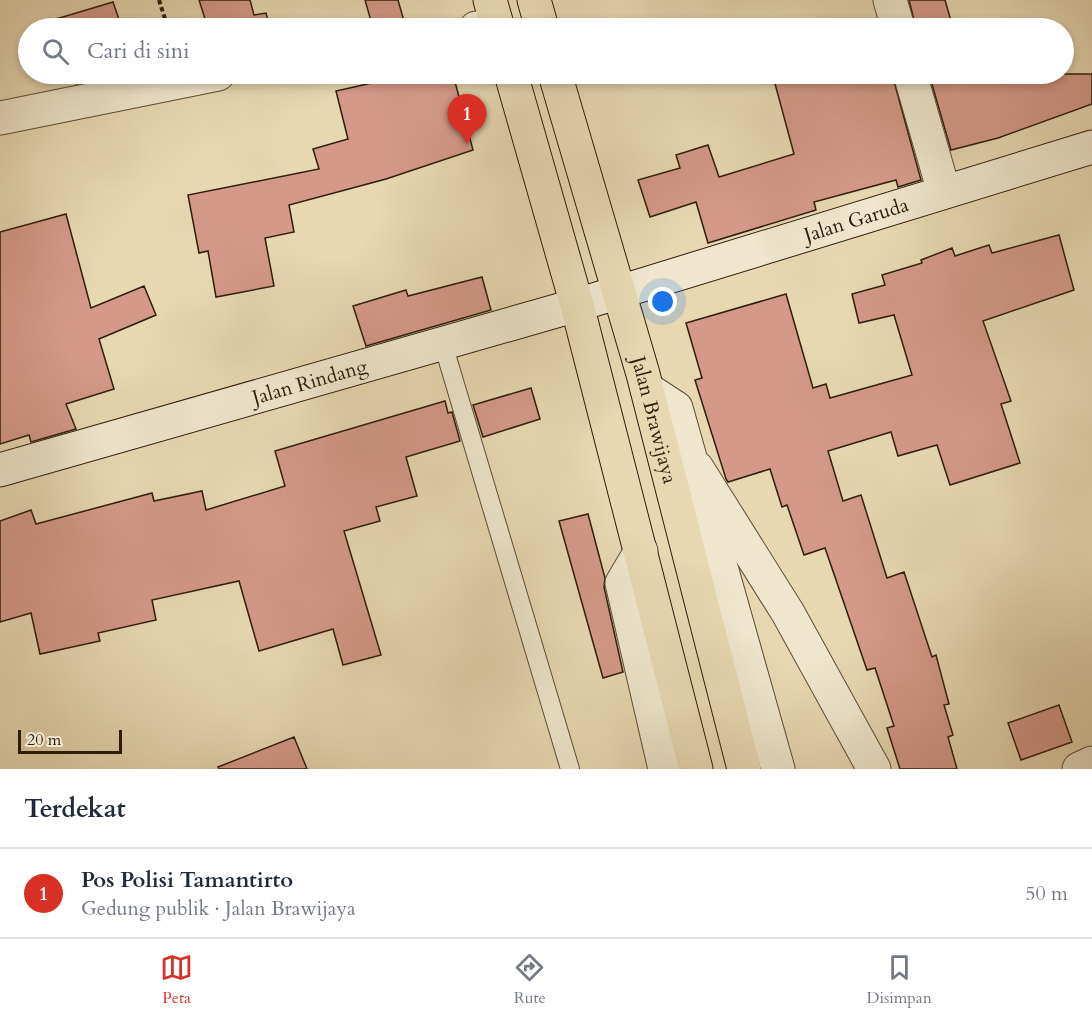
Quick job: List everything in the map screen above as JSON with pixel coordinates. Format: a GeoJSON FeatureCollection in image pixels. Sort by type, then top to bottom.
{"type":"FeatureCollection","features":[{"type":"Feature","properties":{"kind":"highway"},"geometry":{"type":"LineString","coordinates":[[534,0],[539,18]]}},
{"type":"Feature","properties":{"kind":"highway"},"geometry":{"type":"LineString","coordinates":[[514,84],[578,305],[696,769]]}},
{"type":"Feature","properties":{"kind":"highway","name":"Jalan Brawijaya"},"geometry":{"type":"LineString","coordinates":[[558,84],[647,389],[744,769]]}},
{"type":"Feature","properties":{"kind":"street"},"geometry":{"type":"LineString","coordinates":[[890,0],[895,18]]}},
{"type":"Feature","properties":{"kind":"street"},"geometry":{"type":"LineString","coordinates":[[0,118],[168,84]]}},
{"type":"Feature","properties":{"kind":"street"},"geometry":{"type":"LineString","coordinates":[[913,84],[944,192]]}},
{"type":"Feature","properties":{"kind":"street","name":"Jalan Garuda"},"geometry":{"type":"LineString","coordinates":[[620,291],[1092,147]]}},
{"type":"Feature","properties":{"kind":"street","name":"Jalan Rindang"},"geometry":{"type":"LineString","coordinates":[[0,470],[443,344],[620,291]]}},
{"type":"Feature","properties":{"kind":"street"},"geometry":{"type":"LineString","coordinates":[[647,389],[676,408],[778,769]]}},
{"type":"Feature","properties":{"kind":"street"},"geometry":{"type":"LineString","coordinates":[[690,455],[788,613],[874,769]]}},
{"type":"Feature","properties":{"kind":"street"},"geometry":{"type":"LineString","coordinates":[[641,551],[622,583],[665,769]]}},
{"type":"Feature","properties":{"kind":"street"},"geometry":{"type":"LineString","coordinates":[[1079,769],[1092,763]]}},
{"type":"Feature","properties":{"kind":"lane"},"geometry":{"type":"LineString","coordinates":[[443,344],[570,769]]}},
{"type":"Feature","properties":{"kind":"path"},"geometry":{"type":"LineString","coordinates":[[159,0],[165,18]]}},
{"type":"Feature","properties":{"kind":"building"},"geometry":{"type":"Polygon","coordinates":[[[199,0],[250,0],[254,15],[266,13],[267,18],[205,18],[199,0]]]}},
{"type":"Feature","properties":{"kind":"building"},"geometry":{"type":"Polygon","coordinates":[[[365,0],[398,0],[403,18],[370,18],[365,0]]]}},
{"type":"Feature","properties":{"kind":"building"},"geometry":{"type":"Polygon","coordinates":[[[909,0],[945,0],[950,18],[914,18],[909,0]]]}},
{"type":"Feature","properties":{"kind":"building"},"geometry":{"type":"Polygon","coordinates":[[[113,2],[119,18],[59,18],[113,2]]]}},
{"type":"Feature","properties":{"kind":"building"},"geometry":{"type":"Polygon","coordinates":[[[1074,74],[1092,74],[1092,104],[998,138],[951,150],[932,84],[1074,84],[1074,74]]]}},
{"type":"Feature","properties":{"kind":"building"},"geometry":{"type":"Polygon","coordinates":[[[367,84],[456,84],[473,150],[386,179],[289,205],[294,232],[265,238],[274,286],[216,297],[208,251],[199,253],[188,195],[319,169],[313,149],[348,139],[336,91],[367,84]]]}},
{"type":"Feature","properties":{"kind":"building"},"geometry":{"type":"Polygon","coordinates":[[[775,84],[895,84],[921,180],[898,187],[896,180],[814,202],[816,210],[708,243],[696,202],[650,217],[638,180],[680,168],[676,155],[708,145],[719,177],[794,154],[775,84]]]}},
{"type":"Feature","properties":{"kind":"building"},"geometry":{"type":"Polygon","coordinates":[[[66,214],[91,308],[144,286],[156,315],[99,339],[114,389],[66,404],[76,429],[31,442],[29,435],[0,444],[0,232],[66,214]]]}},
{"type":"Feature","properties":{"kind":"building"},"geometry":{"type":"Polygon","coordinates":[[[1059,235],[1074,290],[983,321],[1011,401],[1001,404],[1020,463],[950,485],[937,445],[898,456],[891,432],[828,451],[843,501],[861,495],[887,578],[904,572],[932,657],[936,655],[949,704],[944,705],[953,735],[948,737],[957,769],[900,769],[887,728],[894,726],[875,668],[867,670],[825,548],[804,555],[787,505],[782,507],[770,469],[728,482],[726,479],[695,380],[702,378],[686,323],[786,294],[813,388],[826,384],[830,398],[912,375],[894,315],[859,323],[852,294],[885,285],[882,275],[922,263],[921,260],[952,248],[955,256],[989,245],[992,253],[1059,235]]]}},
{"type":"Feature","properties":{"kind":"building"},"geometry":{"type":"Polygon","coordinates":[[[482,277],[491,310],[366,346],[353,306],[406,290],[408,296],[482,277]]]}},
{"type":"Feature","properties":{"kind":"building"},"geometry":{"type":"Polygon","coordinates":[[[531,388],[540,419],[483,437],[473,405],[531,388]]]}},
{"type":"Feature","properties":{"kind":"building"},"geometry":{"type":"Polygon","coordinates":[[[445,401],[448,413],[452,412],[460,441],[406,457],[417,496],[376,507],[380,521],[344,531],[381,655],[343,665],[333,629],[259,651],[239,581],[152,600],[156,620],[98,633],[100,641],[40,654],[31,613],[0,622],[0,521],[31,510],[36,524],[152,493],[154,501],[202,491],[206,510],[285,486],[275,451],[445,401]]]}},
{"type":"Feature","properties":{"kind":"building"},"geometry":{"type":"Polygon","coordinates":[[[588,514],[605,578],[604,587],[623,672],[603,678],[559,521],[588,514]]]}},
{"type":"Feature","properties":{"kind":"building"},"geometry":{"type":"Polygon","coordinates":[[[1059,705],[1072,742],[1021,760],[1008,723],[1059,705]]]}},
{"type":"Feature","properties":{"kind":"building"},"geometry":{"type":"Polygon","coordinates":[[[294,737],[307,769],[219,769],[218,767],[294,737]]]}},
{"type":"Feature","properties":{"kind":"place","name":"Pos Polisi Tamantirto"},"geometry":{"type":"Point","coordinates":[467,144]}}]}
